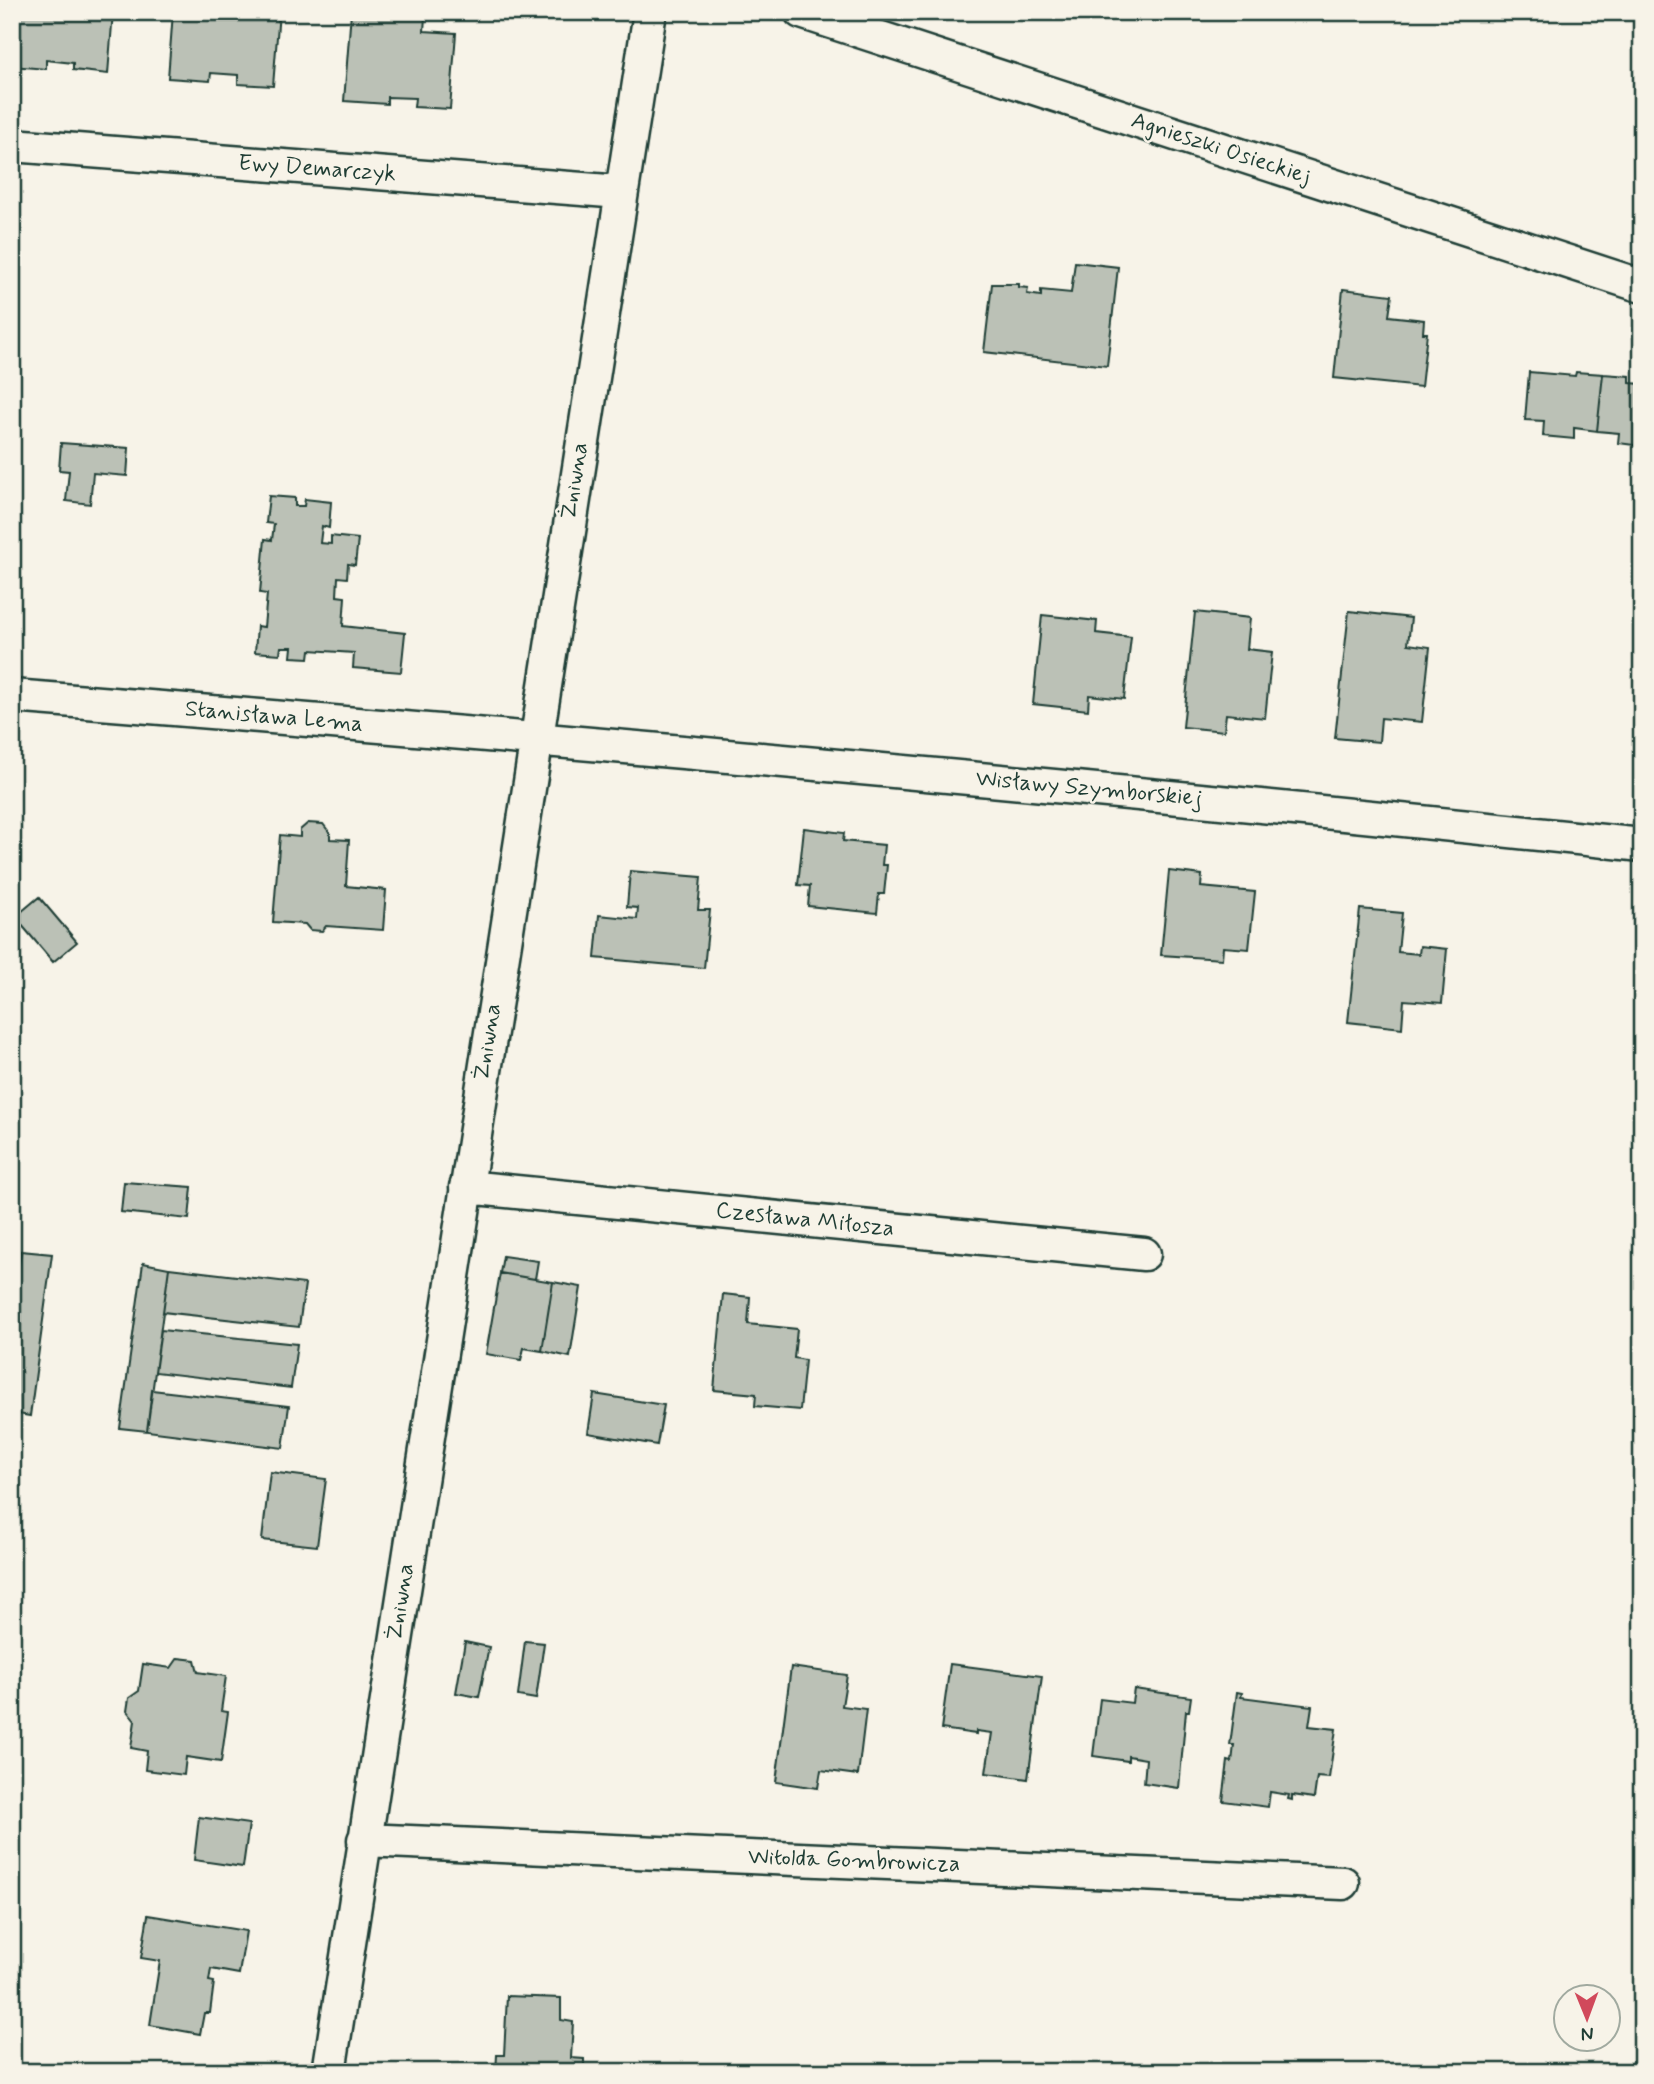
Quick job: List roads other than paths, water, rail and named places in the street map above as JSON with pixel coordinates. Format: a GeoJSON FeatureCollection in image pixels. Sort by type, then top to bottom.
{"type":"FeatureCollection","features":[{"type":"Feature","properties":{"kind":"street","name":"Żniwna"},"geometry":{"type":"LineString","coordinates":[[329,2072],[650,12]]}},
{"type":"Feature","properties":{"kind":"street","name":"Agnieszki Osieckiej"},"geometry":{"type":"LineString","coordinates":[[801,12],[1642,286]]}},
{"type":"Feature","properties":{"kind":"street","name":"Ewy Demarczyk"},"geometry":{"type":"LineString","coordinates":[[12,145],[621,192]]}},
{"type":"Feature","properties":{"kind":"street","name":"Stanisława Lema"},"geometry":{"type":"LineString","coordinates":[[12,696],[535,738]]}},
{"type":"Feature","properties":{"kind":"street","name":"Wisławy Szymborskiej"},"geometry":{"type":"LineString","coordinates":[[535,738],[1322,811],[1642,845]]}},
{"type":"Feature","properties":{"kind":"street","name":"Czesława Miłosza"},"geometry":{"type":"LineString","coordinates":[[466,1186],[1144,1254]]}},
{"type":"Feature","properties":{"kind":"street","name":"Witolda Gombrowicza"},"geometry":{"type":"LineString","coordinates":[[364,1840],[1343,1883]]}}]}
